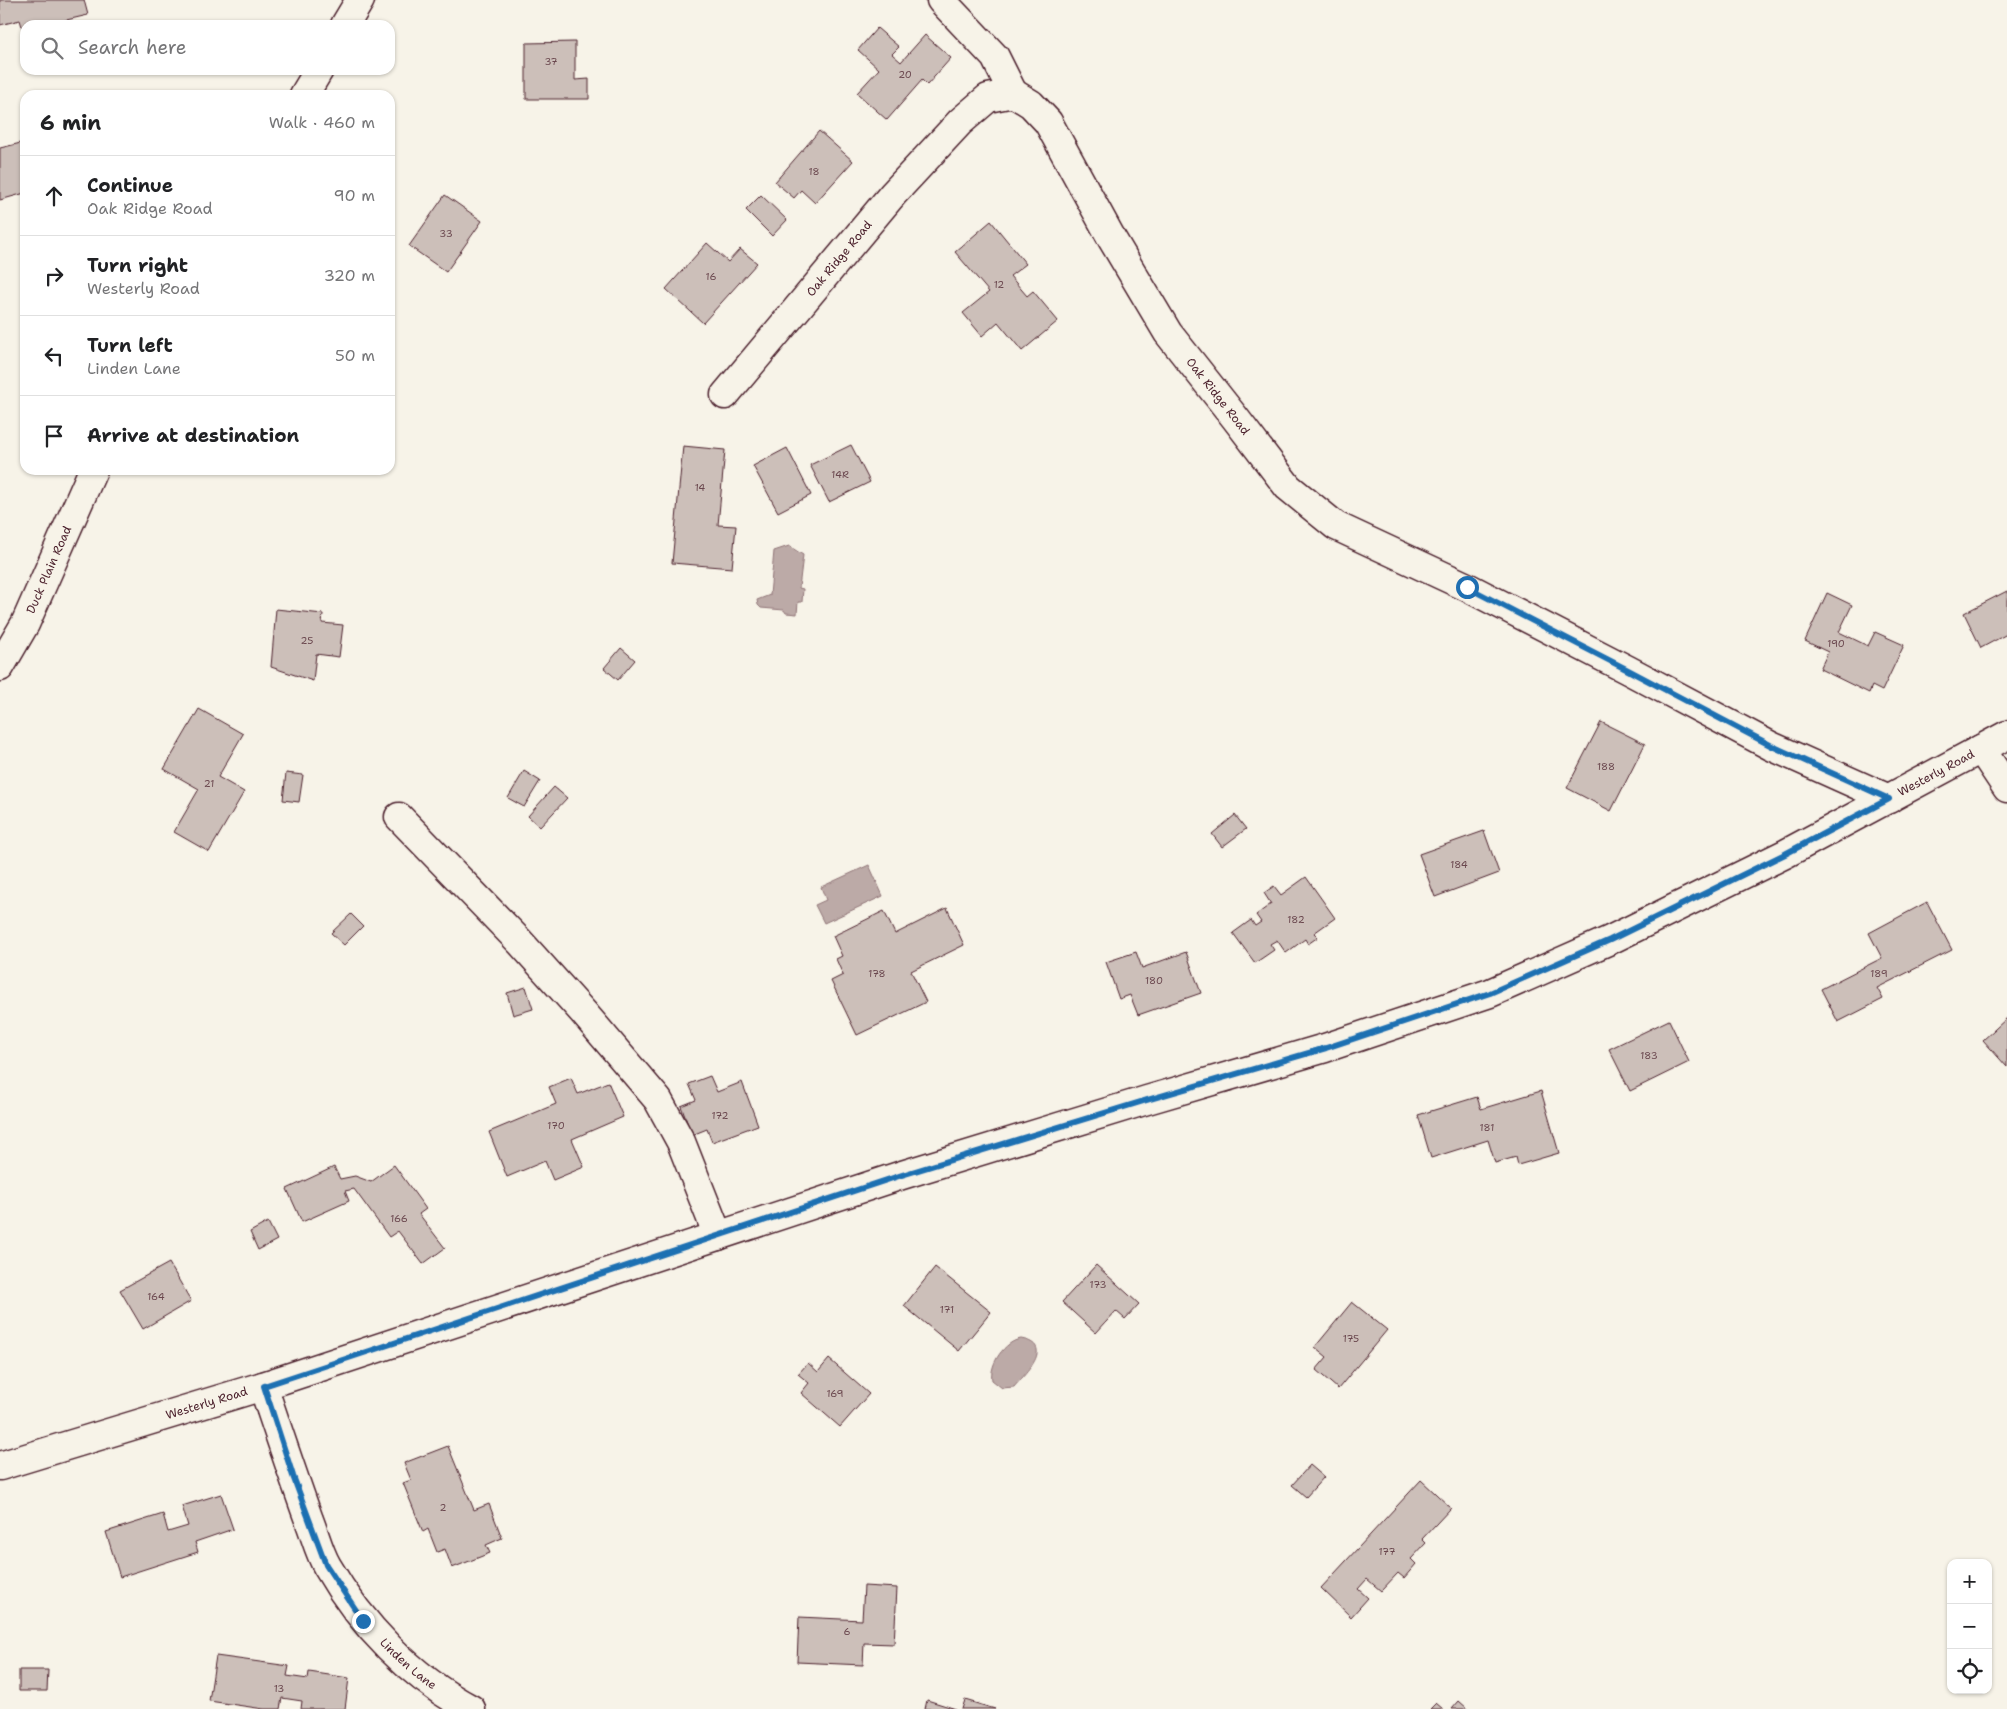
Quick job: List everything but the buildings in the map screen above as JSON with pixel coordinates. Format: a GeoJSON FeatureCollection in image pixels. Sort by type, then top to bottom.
{"type":"FeatureCollection","features":[{"type":"Feature","properties":{"kind":"street"},"geometry":{"type":"LineString","coordinates":[[348,20],[360,0]]}},
{"type":"Feature","properties":{"kind":"street"},"geometry":{"type":"LineString","coordinates":[[942,0],[995,57],[1013,93]]}},
{"type":"Feature","properties":{"kind":"street"},"geometry":{"type":"LineString","coordinates":[[307,90],[316,75]]}},
{"type":"Feature","properties":{"kind":"street","name":"Oak Ridge Road"},"geometry":{"type":"LineString","coordinates":[[725,395],[893,194],[960,122],[988,98],[1013,93],[1031,104],[1048,122],[1112,239],[1168,333],[1288,487],[1336,526],[1467,587],[1772,746],[1889,799]]}},
{"type":"Feature","properties":{"kind":"street","name":"Duck Plain Road"},"geometry":{"type":"LineString","coordinates":[[0,667],[26,624],[91,475]]}},
{"type":"Feature","properties":{"kind":"street","name":"Westerly Road"},"geometry":{"type":"LineString","coordinates":[[0,1466],[264,1386],[902,1175],[1147,1100],[1326,1048],[1490,993],[1628,931],[1785,854],[2007,735]]}},
{"type":"Feature","properties":{"kind":"street"},"geometry":{"type":"LineString","coordinates":[[1981,749],[2007,788]]}},
{"type":"Feature","properties":{"kind":"street"},"geometry":{"type":"LineString","coordinates":[[399,817],[520,942],[658,1100],[681,1142],[718,1236]]}},
{"type":"Feature","properties":{"kind":"street","name":"Linden Lane"},"geometry":{"type":"LineString","coordinates":[[264,1386],[293,1476],[326,1565],[363,1621],[408,1666],[456,1701],[472,1709]]}},
{"type":"Feature","properties":{"kind":"shaded area"},"geometry":{"type":"Polygon","coordinates":[[[789,546],[803,555],[799,588],[803,589],[802,602],[798,602],[797,614],[786,613],[784,610],[761,608],[757,600],[770,595],[774,551],[789,546]]]}},
{"type":"Feature","properties":{"kind":"shaded area"},"geometry":{"type":"Polygon","coordinates":[[[869,865],[883,896],[824,923],[815,905],[826,900],[821,887],[869,865]]]}},
{"type":"Feature","properties":{"kind":"shaded area"},"geometry":{"type":"Polygon","coordinates":[[[1021,1339],[1031,1342],[1036,1347],[1035,1360],[1014,1387],[1002,1388],[992,1380],[993,1367],[999,1354],[1009,1344],[1021,1339]]]}},
{"type":"Feature","properties":{"kind":"route"},"geometry":{"type":"LineString","coordinates":[[363,1621],[326,1565],[293,1476],[264,1386],[902,1175],[1147,1100],[1326,1048],[1490,993],[1610,940],[1785,854],[1889,799],[1772,746],[1467,587]]}}]}
